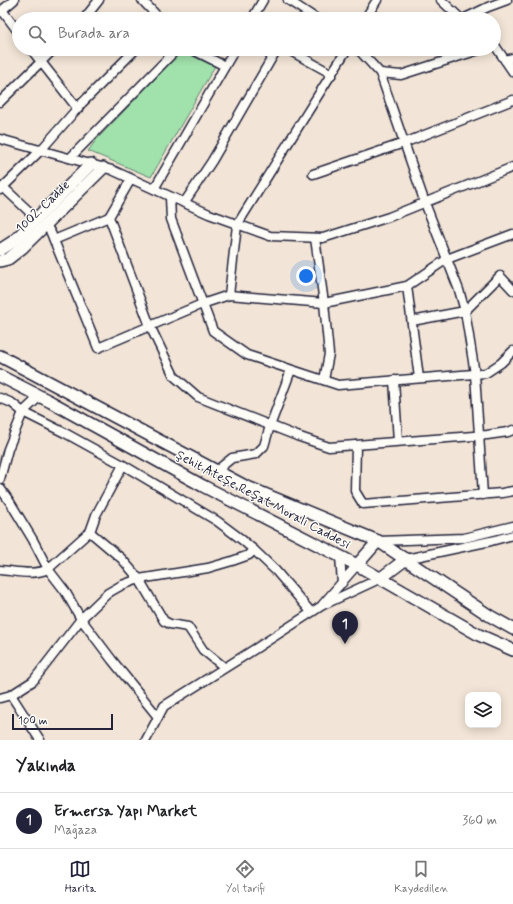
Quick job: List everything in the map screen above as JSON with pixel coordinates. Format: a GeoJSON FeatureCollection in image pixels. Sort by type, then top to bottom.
{"type":"FeatureCollection","features":[{"type":"Feature","properties":{"kind":"main road","name":"1002. Cadde"},"geometry":{"type":"LineString","coordinates":[[0,250],[14,241],[91,164]]}},
{"type":"Feature","properties":{"kind":"main road","name":"1002. Cadde"},"geometry":{"type":"LineString","coordinates":[[0,261],[8,259],[46,225],[103,168]]}},
{"type":"Feature","properties":{"kind":"main road"},"geometry":{"type":"LineString","coordinates":[[36,218],[46,225]]}},
{"type":"Feature","properties":{"kind":"main road"},"geometry":{"type":"LineString","coordinates":[[0,356],[245,486],[378,541],[490,616],[513,629]]}},
{"type":"Feature","properties":{"kind":"main road","name":"Şehit Ateşe Reşat Moralı Caddesi"},"geometry":{"type":"LineString","coordinates":[[0,376],[40,396],[203,486],[357,565],[480,635],[513,650]]}},
{"type":"Feature","properties":{"kind":"main road"},"geometry":{"type":"LineString","coordinates":[[357,565],[378,541]]}},
{"type":"Feature","properties":{"kind":"main road"},"geometry":{"type":"LineString","coordinates":[[381,578],[406,559]]}},
{"type":"Feature","properties":{"kind":"street"},"geometry":{"type":"LineString","coordinates":[[12,24],[1,11],[14,0]]}},
{"type":"Feature","properties":{"kind":"street"},"geometry":{"type":"LineString","coordinates":[[90,12],[99,0]]}},
{"type":"Feature","properties":{"kind":"street"},"geometry":{"type":"LineString","coordinates":[[142,0],[153,12]]}},
{"type":"Feature","properties":{"kind":"street"},"geometry":{"type":"LineString","coordinates":[[256,12],[263,0]]}},
{"type":"Feature","properties":{"kind":"street"},"geometry":{"type":"LineString","coordinates":[[370,12],[377,0]]}},
{"type":"Feature","properties":{"kind":"street"},"geometry":{"type":"LineString","coordinates":[[442,0],[455,12]]}},
{"type":"Feature","properties":{"kind":"street"},"geometry":{"type":"LineString","coordinates":[[477,12],[507,0]]}},
{"type":"Feature","properties":{"kind":"street"},"geometry":{"type":"LineString","coordinates":[[291,1],[307,12]]}},
{"type":"Feature","properties":{"kind":"street"},"geometry":{"type":"LineString","coordinates":[[501,52],[509,59],[513,72]]}},
{"type":"Feature","properties":{"kind":"street"},"geometry":{"type":"LineString","coordinates":[[36,56],[78,108]]}},
{"type":"Feature","properties":{"kind":"street"},"geometry":{"type":"LineString","coordinates":[[0,102],[47,56]]}},
{"type":"Feature","properties":{"kind":"street"},"geometry":{"type":"LineString","coordinates":[[36,218],[1,188],[41,150],[78,108],[129,56]]}},
{"type":"Feature","properties":{"kind":"street"},"geometry":{"type":"LineString","coordinates":[[70,158],[170,56]]}},
{"type":"Feature","properties":{"kind":"street"},"geometry":{"type":"LineString","coordinates":[[205,56],[225,66]]}},
{"type":"Feature","properties":{"kind":"street"},"geometry":{"type":"LineString","coordinates":[[154,189],[231,56]]}},
{"type":"Feature","properties":{"kind":"street"},"geometry":{"type":"LineString","coordinates":[[184,203],[212,161],[273,56]]}},
{"type":"Feature","properties":{"kind":"street"},"geometry":{"type":"LineString","coordinates":[[300,56],[332,74]]}},
{"type":"Feature","properties":{"kind":"street"},"geometry":{"type":"LineString","coordinates":[[229,295],[237,225],[343,56]]}},
{"type":"Feature","properties":{"kind":"street"},"geometry":{"type":"LineString","coordinates":[[364,56],[380,73],[425,203],[465,311],[475,374],[483,495]]}},
{"type":"Feature","properties":{"kind":"street"},"geometry":{"type":"LineString","coordinates":[[380,73],[401,76],[461,56]]}},
{"type":"Feature","properties":{"kind":"street"},"geometry":{"type":"LineString","coordinates":[[313,174],[404,143],[513,100]]}},
{"type":"Feature","properties":{"kind":"street"},"geometry":{"type":"LineString","coordinates":[[0,138],[103,168],[237,225],[270,236],[323,238],[389,218],[513,168]]}},
{"type":"Feature","properties":{"kind":"street"},"geometry":{"type":"LineString","coordinates":[[54,240],[109,217],[131,179]]}},
{"type":"Feature","properties":{"kind":"street"},"geometry":{"type":"LineString","coordinates":[[170,196],[171,219],[212,331],[247,355],[338,385],[486,373],[501,363],[513,351]]}},
{"type":"Feature","properties":{"kind":"street"},"geometry":{"type":"LineString","coordinates":[[109,217],[150,326],[174,376],[198,397],[270,426],[329,447],[511,433]]}},
{"type":"Feature","properties":{"kind":"street"},"geometry":{"type":"LineString","coordinates":[[46,225],[54,240],[98,348],[202,304],[229,295],[324,303],[407,286],[447,259],[513,234]]}},
{"type":"Feature","properties":{"kind":"street"},"geometry":{"type":"LineString","coordinates":[[315,238],[329,354],[324,380]]}},
{"type":"Feature","properties":{"kind":"street"},"geometry":{"type":"LineString","coordinates":[[412,320],[465,311],[500,276],[513,290]]}},
{"type":"Feature","properties":{"kind":"street"},"geometry":{"type":"LineString","coordinates":[[407,286],[419,378]]}},
{"type":"Feature","properties":{"kind":"street"},"geometry":{"type":"LineString","coordinates":[[216,471],[232,458],[256,454],[264,446],[291,370]]}},
{"type":"Feature","properties":{"kind":"street"},"geometry":{"type":"LineString","coordinates":[[394,380],[398,442]]}},
{"type":"Feature","properties":{"kind":"street"},"geometry":{"type":"LineString","coordinates":[[0,479],[8,449],[23,412],[40,396]]}},
{"type":"Feature","properties":{"kind":"street"},"geometry":{"type":"LineString","coordinates":[[0,398],[12,403],[23,412],[123,465],[217,521],[254,550],[276,571],[311,612]]}},
{"type":"Feature","properties":{"kind":"street"},"geometry":{"type":"LineString","coordinates":[[356,445],[355,491],[363,504],[483,495],[513,490]]}},
{"type":"Feature","properties":{"kind":"street"},"geometry":{"type":"LineString","coordinates":[[0,570],[41,572],[48,569],[90,532],[96,515],[123,465]]}},
{"type":"Feature","properties":{"kind":"street"},"geometry":{"type":"LineString","coordinates":[[0,488],[29,534],[48,569],[65,591],[81,619],[158,717]]}},
{"type":"Feature","properties":{"kind":"street"},"geometry":{"type":"LineString","coordinates":[[378,541],[464,538],[513,526]]}},
{"type":"Feature","properties":{"kind":"street"},"geometry":{"type":"LineString","coordinates":[[90,532],[122,559],[139,579],[164,621],[188,627],[203,650],[224,667]]}},
{"type":"Feature","properties":{"kind":"street"},"geometry":{"type":"LineString","coordinates":[[406,559],[513,535]]}},
{"type":"Feature","properties":{"kind":"street"},"geometry":{"type":"LineString","coordinates":[[0,696],[11,695],[32,680],[81,619],[108,593],[122,585],[139,579],[208,568],[249,555],[254,550]]}},
{"type":"Feature","properties":{"kind":"street"},"geometry":{"type":"LineString","coordinates":[[340,556],[342,583]]}},
{"type":"Feature","properties":{"kind":"street"},"geometry":{"type":"LineString","coordinates":[[323,605],[357,565]]}},
{"type":"Feature","properties":{"kind":"street"},"geometry":{"type":"LineString","coordinates":[[146,740],[164,706],[311,612],[381,578]]}},
{"type":"Feature","properties":{"kind":"street"},"geometry":{"type":"LineString","coordinates":[[11,695],[40,740]]}},
{"type":"Feature","properties":{"kind":"green space"},"geometry":{"type":"Polygon","coordinates":[[[177,56],[193,56],[215,66],[151,177],[88,151],[96,140],[177,56]]]}},
{"type":"Feature","properties":{"kind":"place","name":"Ermersa Yapı Market"},"geometry":{"type":"Point","coordinates":[345,644]}}]}
